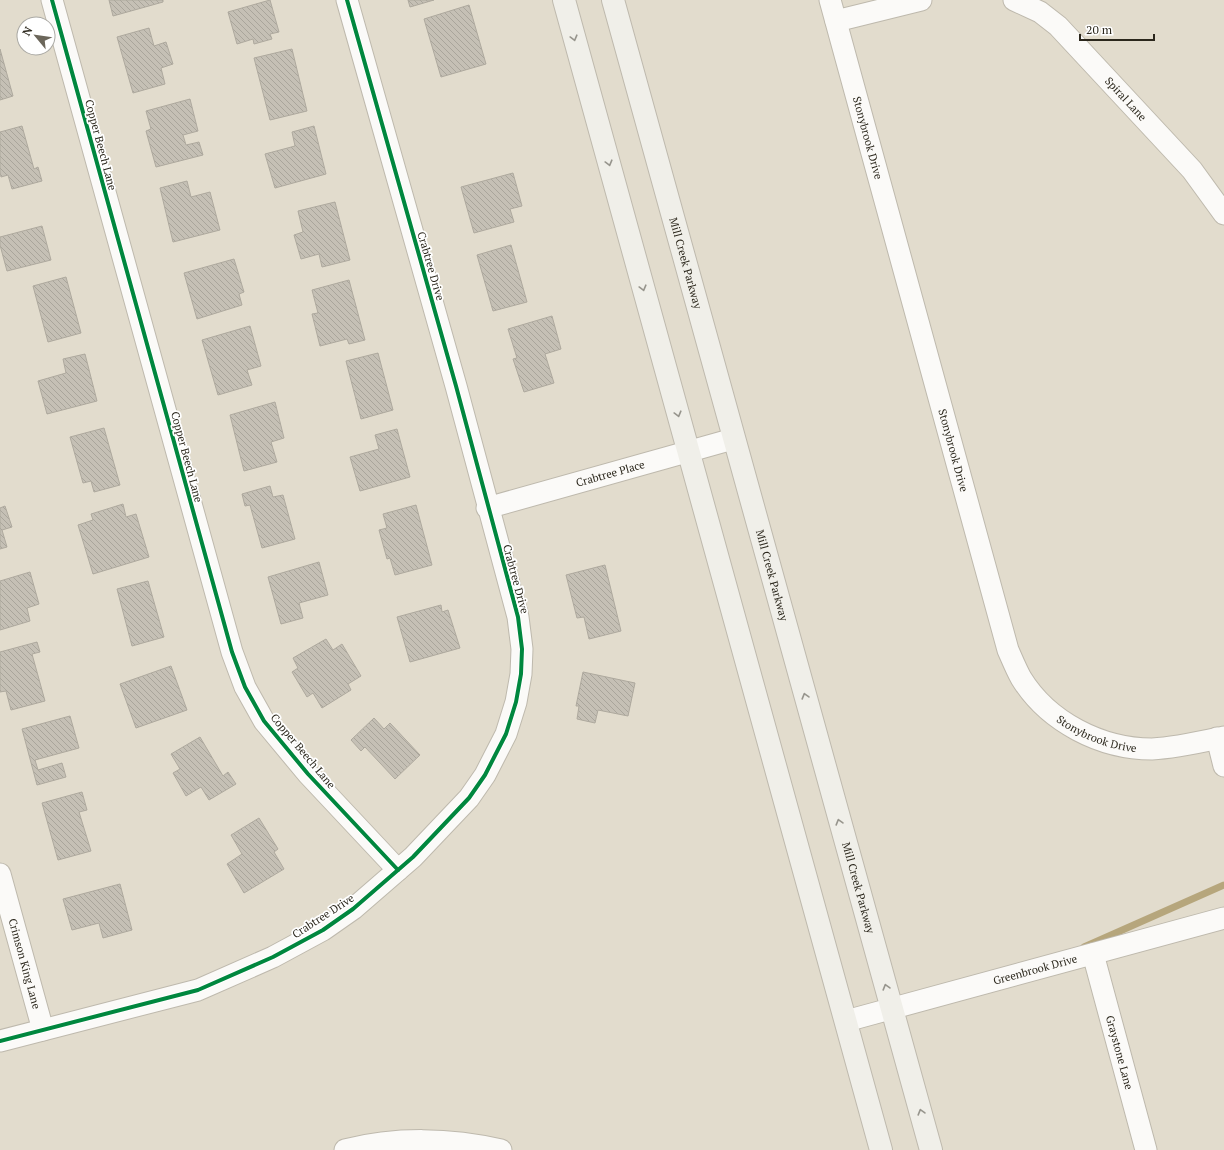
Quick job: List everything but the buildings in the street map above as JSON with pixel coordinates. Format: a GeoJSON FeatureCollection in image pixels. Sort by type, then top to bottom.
{"type":"FeatureCollection","features":[{"type":"Feature","properties":{"kind":"main road"},"geometry":{"type":"LineString","coordinates":[[564,0],[881,1150]]}},
{"type":"Feature","properties":{"kind":"main road","name":"Mill Creek Parkway"},"geometry":{"type":"LineString","coordinates":[[612,0],[931,1150]]}},
{"type":"Feature","properties":{"kind":"street","name":"Copper Beech Lane"},"geometry":{"type":"LineString","coordinates":[[52,0],[232,652],[245,688],[264,721],[308,774],[398,870]]}},
{"type":"Feature","properties":{"kind":"street","name":"Crabtree Drive"},"geometry":{"type":"LineString","coordinates":[[0,1041],[198,990],[273,957],[323,930],[353,909],[413,857],[469,798],[485,775],[506,734],[516,702],[521,674],[522,649],[518,617],[487,508],[454,379],[347,0]]}},
{"type":"Feature","properties":{"kind":"street","name":"Stonybrook Drive"},"geometry":{"type":"LineString","coordinates":[[830,0],[1008,650],[1021,678],[1040,702],[1064,723],[1091,737],[1121,746],[1152,749],[1220,737]]}},
{"type":"Feature","properties":{"kind":"street"},"geometry":{"type":"LineString","coordinates":[[836,21],[921,0]]}},
{"type":"Feature","properties":{"kind":"street","name":"Spiral Lane"},"geometry":{"type":"LineString","coordinates":[[1014,0],[1040,12],[1058,26],[1192,170],[1224,214]]}},
{"type":"Feature","properties":{"kind":"street","name":"Crabtree Place"},"geometry":{"type":"LineString","coordinates":[[487,508],[733,439]]}},
{"type":"Feature","properties":{"kind":"street"},"geometry":{"type":"LineString","coordinates":[[1220,737],[1224,766]]}},
{"type":"Feature","properties":{"kind":"street","name":"Crimson King Lane"},"geometry":{"type":"LineString","coordinates":[[0,874],[43,1030]]}},
{"type":"Feature","properties":{"kind":"street","name":"Greenbrook Drive"},"geometry":{"type":"LineString","coordinates":[[846,1021],[1224,918]]}},
{"type":"Feature","properties":{"kind":"street","name":"Graystone Lane"},"geometry":{"type":"LineString","coordinates":[[1093,954],[1146,1150]]}},
{"type":"Feature","properties":{"kind":"street"},"geometry":{"type":"LineString","coordinates":[[345,1150],[396,1142],[444,1141],[478,1145],[501,1150]]}},
{"type":"Feature","properties":{"kind":"waterway"},"geometry":{"type":"LineString","coordinates":[[1084,947],[1224,885]]}},
{"type":"Feature","properties":{"kind":"cycle path"},"geometry":{"type":"LineString","coordinates":[[52,0],[232,652],[245,687],[264,721],[308,774],[398,870]]}},
{"type":"Feature","properties":{"kind":"cycle path"},"geometry":{"type":"LineString","coordinates":[[0,1041],[198,990],[273,957],[323,930],[353,909],[413,857],[469,798],[485,775],[506,734],[516,702],[521,674],[522,649],[518,617],[456,386],[347,0]]}}]}
